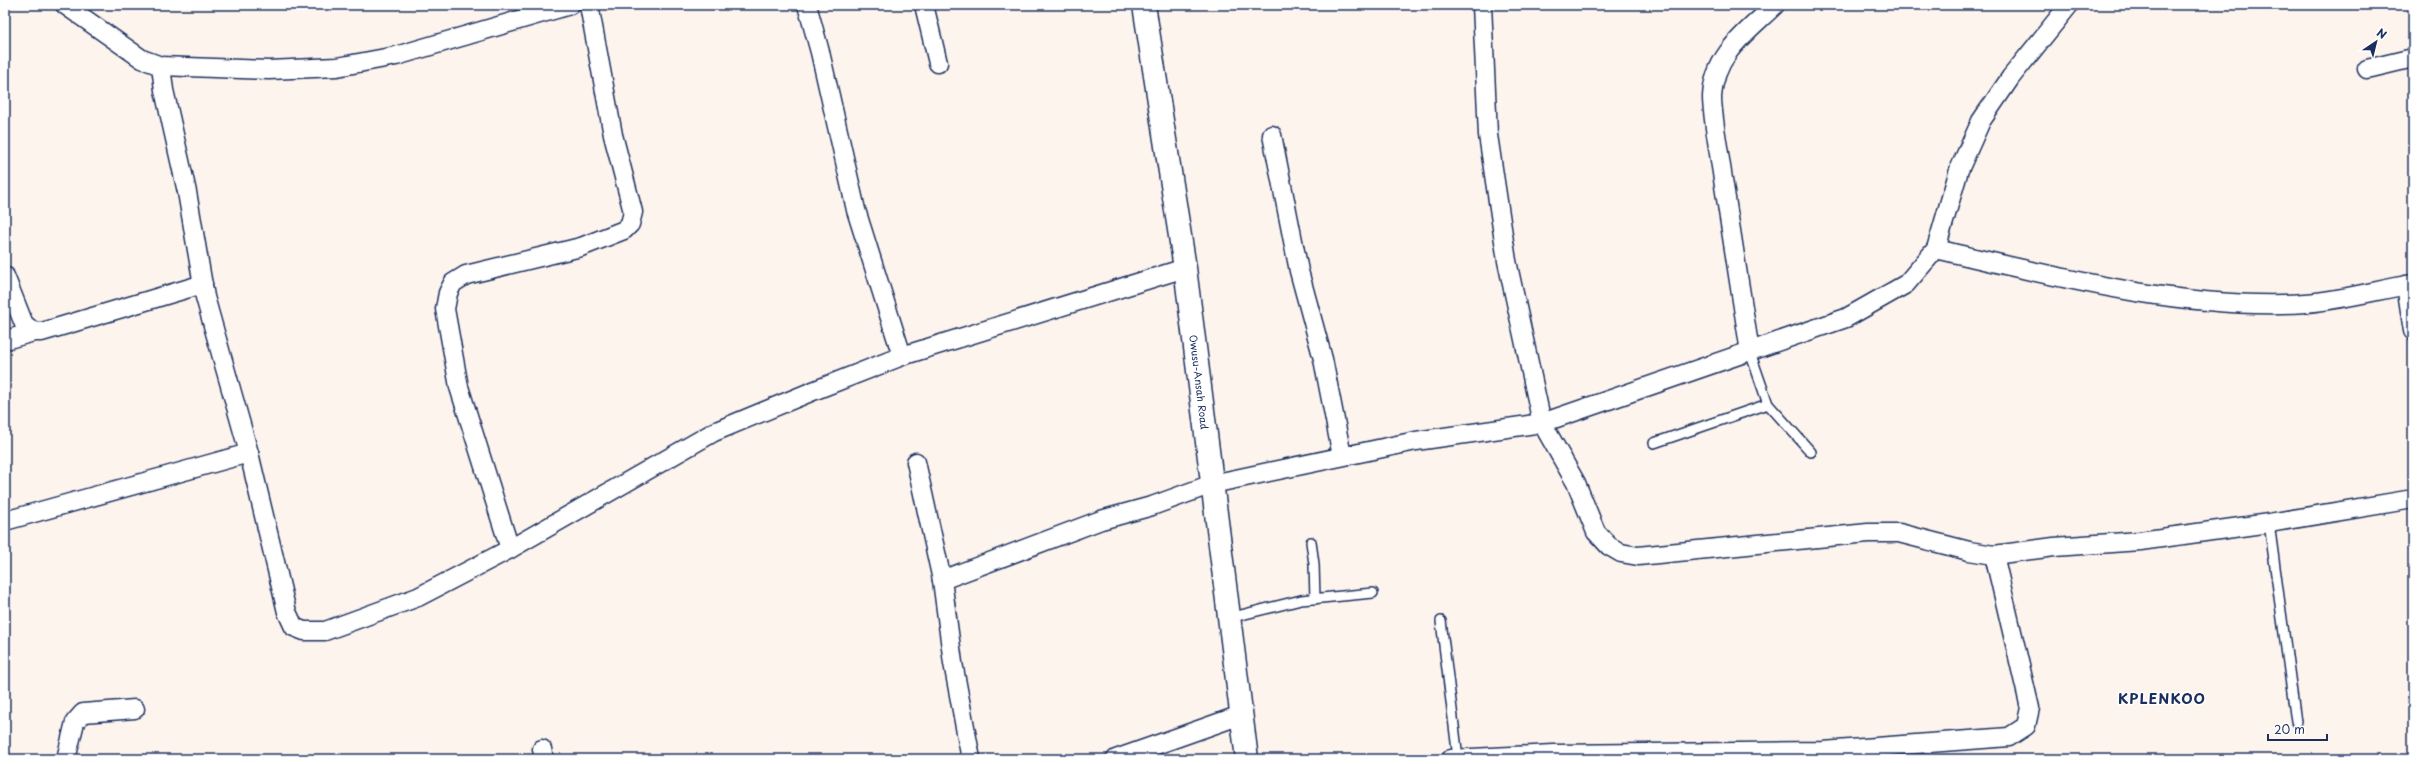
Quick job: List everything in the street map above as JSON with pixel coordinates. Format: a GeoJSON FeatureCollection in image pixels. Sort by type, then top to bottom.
{"type":"FeatureCollection","features":[{"type":"Feature","properties":{"kind":"street"},"geometry":{"type":"LineString","coordinates":[[65,5],[142,59],[161,66],[269,70],[337,67],[396,56],[544,10],[570,5]]}},
{"type":"Feature","properties":{"kind":"street"},"geometry":{"type":"LineString","coordinates":[[510,549],[459,387],[445,309],[448,293],[453,283],[466,275],[581,247],[624,230],[630,224],[633,212],[613,135],[589,5]]}},
{"type":"Feature","properties":{"kind":"street"},"geometry":{"type":"LineString","coordinates":[[807,5],[820,52],[856,210],[902,356]]}},
{"type":"Feature","properties":{"kind":"street"},"geometry":{"type":"LineString","coordinates":[[924,5],[938,63]]}},
{"type":"Feature","properties":{"kind":"street","name":"Owusu-Ansah Road"},"geometry":{"type":"LineString","coordinates":[[1144,5],[1185,268],[1247,759]]}},
{"type":"Feature","properties":{"kind":"street"},"geometry":{"type":"LineString","coordinates":[[1482,5],[1488,135],[1507,261],[1542,423],[1576,483],[1596,532],[1609,546],[1621,553],[1638,556],[1811,537],[1899,533],[1969,551],[1994,554],[2054,547],[2140,541],[2269,523],[2413,499]]}},
{"type":"Feature","properties":{"kind":"street"},"geometry":{"type":"LineString","coordinates":[[1750,352],[1715,128],[1712,97],[1716,74],[1725,55],[1740,36],[1775,5]]}},
{"type":"Feature","properties":{"kind":"street"},"geometry":{"type":"LineString","coordinates":[[942,580],[1101,520],[1152,506],[1212,484],[1416,441],[1542,423],[1846,318],[1906,284],[1936,249],[1959,170],[1981,121],[2011,77],[2068,5]]}},
{"type":"Feature","properties":{"kind":"street"},"geometry":{"type":"LineString","coordinates":[[2367,69],[2413,58]]}},
{"type":"Feature","properties":{"kind":"street"},"geometry":{"type":"LineString","coordinates":[[161,66],[164,90],[187,192],[203,284],[249,453],[287,612],[294,627],[304,631],[325,631],[418,597],[510,549],[714,432],[902,356],[1185,268]]}},
{"type":"Feature","properties":{"kind":"street"},"geometry":{"type":"LineString","coordinates":[[1272,135],[1299,270],[1323,359],[1342,456]]}},
{"type":"Feature","properties":{"kind":"street"},"geometry":{"type":"LineString","coordinates":[[1936,249],[2102,285],[2228,303],[2306,303],[2365,295],[2410,285],[2413,331]]}},
{"type":"Feature","properties":{"kind":"street"},"geometry":{"type":"LineString","coordinates":[[5,276],[24,324],[34,332]]}},
{"type":"Feature","properties":{"kind":"street"},"geometry":{"type":"LineString","coordinates":[[5,340],[34,332],[42,332],[203,284]]}},
{"type":"Feature","properties":{"kind":"street"},"geometry":{"type":"LineString","coordinates":[[5,521],[249,453]]}},
{"type":"Feature","properties":{"kind":"street"},"geometry":{"type":"LineString","coordinates":[[916,462],[942,580],[953,663],[971,759]]}},
{"type":"Feature","properties":{"kind":"street"},"geometry":{"type":"LineString","coordinates":[[1455,759],[1554,754],[1823,755],[2009,737],[2026,726],[2030,708],[1994,554]]}},
{"type":"Feature","properties":{"kind":"street"},"geometry":{"type":"LineString","coordinates":[[66,759],[74,722],[83,713],[135,709]]}},
{"type":"Feature","properties":{"kind":"street"},"geometry":{"type":"LineString","coordinates":[[1116,759],[1241,715]]}},
{"type":"Feature","properties":{"kind":"lane"},"geometry":{"type":"LineString","coordinates":[[1750,352],[1768,404],[1810,452]]}},
{"type":"Feature","properties":{"kind":"lane"},"geometry":{"type":"LineString","coordinates":[[1654,443],[1768,404]]}},
{"type":"Feature","properties":{"kind":"lane"},"geometry":{"type":"LineString","coordinates":[[2269,523],[2296,722]]}},
{"type":"Feature","properties":{"kind":"lane"},"geometry":{"type":"LineString","coordinates":[[1310,542],[1314,564],[1315,599]]}},
{"type":"Feature","properties":{"kind":"lane"},"geometry":{"type":"LineString","coordinates":[[1229,618],[1315,599],[1373,593]]}},
{"type":"Feature","properties":{"kind":"lane"},"geometry":{"type":"LineString","coordinates":[[1441,621],[1455,759]]}},
{"type":"Feature","properties":{"kind":"district","name":"KPLENKOO"},"geometry":{"type":"Point","coordinates":[2162,699]}}]}
